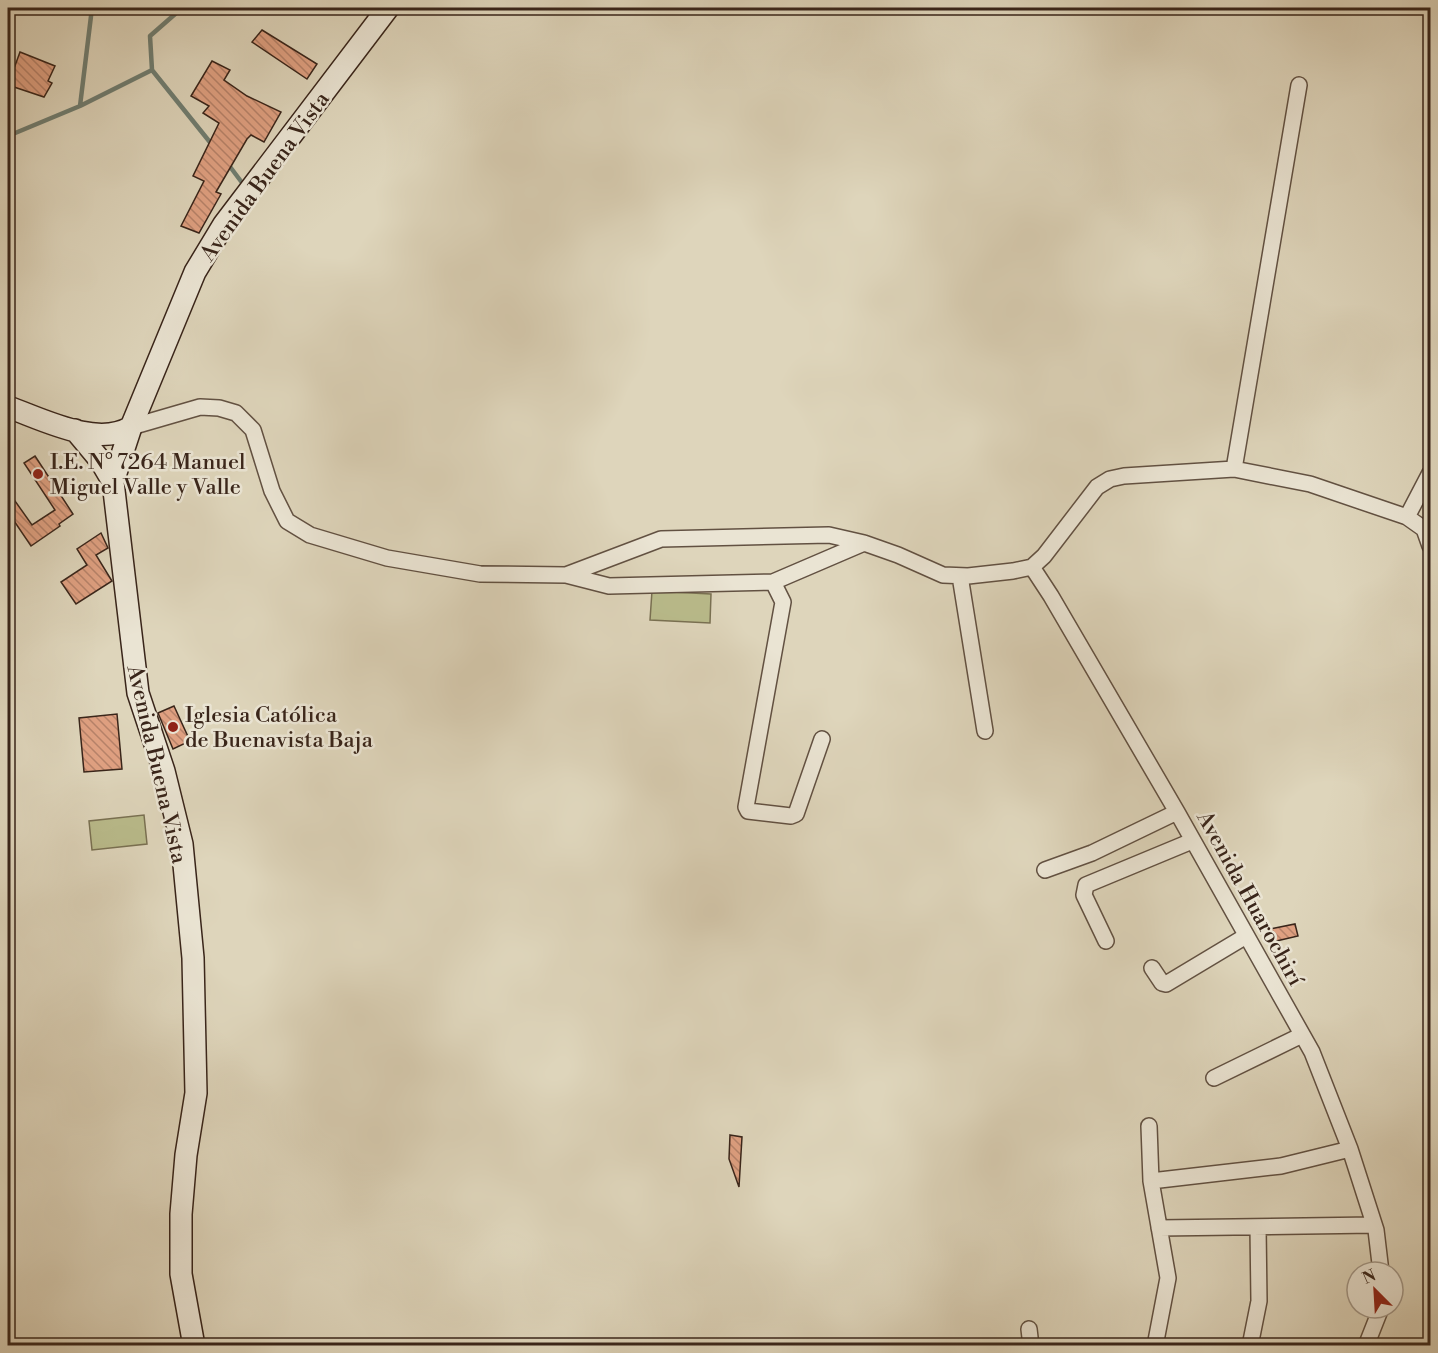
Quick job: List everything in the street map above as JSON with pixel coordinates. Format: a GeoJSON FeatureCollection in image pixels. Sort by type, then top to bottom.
{"type":"FeatureCollection","features":[{"type":"Feature","properties":{"kind":"street","name":"Avenida Buena Vista"},"geometry":{"type":"LineString","coordinates":[[194,1346],[181,1274],[186,1155],[196,1093],[192,947],[182,844],[164,771],[138,693],[112,482],[130,427],[195,273],[224,224],[388,8]]}},
{"type":"Feature","properties":{"kind":"street"},"geometry":{"type":"LineString","coordinates":[[1234,469],[1299,85]]}},
{"type":"Feature","properties":{"kind":"street"},"geometry":{"type":"LineString","coordinates":[[8,407],[75,430],[103,436],[200,407],[219,408],[236,413],[253,430],[272,491],[287,521],[310,536],[387,558],[480,573],[566,575],[609,586],[773,582],[864,543]]}},
{"type":"Feature","properties":{"kind":"street"},"geometry":{"type":"LineString","coordinates":[[75,430],[100,460],[112,482]]}},
{"type":"Feature","properties":{"kind":"street"},"geometry":{"type":"LineString","coordinates":[[566,575],[661,539],[829,535],[864,543],[943,574],[968,576],[1032,567],[1044,556],[1096,487],[1110,479],[1124,476],[1234,469],[1310,484],[1407,517],[1424,529],[1431,546]]}},
{"type":"Feature","properties":{"kind":"street"},"geometry":{"type":"LineString","coordinates":[[1407,517],[1431,473]]}},
{"type":"Feature","properties":{"kind":"street","name":"Avenida Huarochirí"},"geometry":{"type":"LineString","coordinates":[[1032,567],[1177,812],[1312,1052],[1350,1149],[1374,1225],[1379,1260]]}},
{"type":"Feature","properties":{"kind":"street"},"geometry":{"type":"LineString","coordinates":[[960,576],[985,731]]}},
{"type":"Feature","properties":{"kind":"street"},"geometry":{"type":"LineString","coordinates":[[773,582],[783,602],[746,807],[748,811],[791,816],[796,814],[822,739]]}},
{"type":"Feature","properties":{"kind":"street"},"geometry":{"type":"LineString","coordinates":[[1045,870],[1092,853],[1177,812]]}},
{"type":"Feature","properties":{"kind":"street"},"geometry":{"type":"LineString","coordinates":[[1106,941],[1084,895],[1086,885],[1192,841]]}},
{"type":"Feature","properties":{"kind":"street"},"geometry":{"type":"LineString","coordinates":[[1152,968],[1162,983],[1166,984],[1246,936]]}},
{"type":"Feature","properties":{"kind":"street"},"geometry":{"type":"LineString","coordinates":[[1214,1078],[1302,1035]]}},
{"type":"Feature","properties":{"kind":"street"},"geometry":{"type":"LineString","coordinates":[[1149,1126],[1151,1181],[1168,1278],[1155,1346]]}},
{"type":"Feature","properties":{"kind":"street"},"geometry":{"type":"LineString","coordinates":[[1151,1181],[1281,1166],[1350,1149]]}},
{"type":"Feature","properties":{"kind":"street"},"geometry":{"type":"LineString","coordinates":[[1159,1228],[1374,1225]]}},
{"type":"Feature","properties":{"kind":"street"},"geometry":{"type":"LineString","coordinates":[[1250,1346],[1259,1301],[1258,1227]]}},
{"type":"Feature","properties":{"kind":"street"},"geometry":{"type":"LineString","coordinates":[[1365,1346],[1376,1320]]}},
{"type":"Feature","properties":{"kind":"street"},"geometry":{"type":"LineString","coordinates":[[1029,1329],[1031,1346]]}},
{"type":"Feature","properties":{"kind":"green space"},"geometry":{"type":"Polygon","coordinates":[[[652,591],[711,594],[710,623],[650,620],[652,591]]]}},
{"type":"Feature","properties":{"kind":"green space"},"geometry":{"type":"Polygon","coordinates":[[[144,815],[147,844],[92,850],[89,821],[144,815]]]}},
{"type":"Feature","properties":{"kind":"building"},"geometry":{"type":"Polygon","coordinates":[[[262,30],[317,64],[307,79],[252,42],[262,30]]]}},
{"type":"Feature","properties":{"kind":"building"},"geometry":{"type":"Polygon","coordinates":[[[20,52],[55,66],[48,81],[52,83],[44,97],[8,85],[20,52]]]}},
{"type":"Feature","properties":{"kind":"building"},"geometry":{"type":"Polygon","coordinates":[[[212,61],[230,70],[224,80],[247,96],[281,112],[264,142],[251,135],[247,139],[216,192],[221,194],[199,233],[181,226],[204,181],[193,176],[219,123],[203,113],[209,106],[191,96],[212,61]]]}},
{"type":"Feature","properties":{"kind":"building"},"geometry":{"type":"Polygon","coordinates":[[[35,456],[73,514],[31,546],[8,512],[8,491],[32,525],[55,510],[24,463],[35,456]]]}},
{"type":"Feature","properties":{"kind":"building"},"geometry":{"type":"Polygon","coordinates":[[[101,533],[108,548],[96,555],[112,581],[76,604],[61,582],[87,565],[77,549],[101,533]]]}},
{"type":"Feature","properties":{"kind":"building","name":"Iglesia Católica de Buenavista Baja"},"geometry":{"type":"Polygon","coordinates":[[[174,706],[190,741],[173,749],[158,713],[174,706]]]}},
{"type":"Feature","properties":{"kind":"building"},"geometry":{"type":"Polygon","coordinates":[[[117,714],[122,769],[84,772],[79,718],[117,714]]]}},
{"type":"Feature","properties":{"kind":"building"},"geometry":{"type":"Polygon","coordinates":[[[1295,924],[1298,936],[1272,942],[1270,929],[1295,924]]]}},
{"type":"Feature","properties":{"kind":"building"},"geometry":{"type":"Polygon","coordinates":[[[730,1135],[742,1137],[739,1187],[729,1159],[730,1135]]]}},
{"type":"Feature","properties":{"kind":"waterway"},"geometry":{"type":"LineString","coordinates":[[80,106],[92,8]]}},
{"type":"Feature","properties":{"kind":"waterway"},"geometry":{"type":"LineString","coordinates":[[152,70],[150,36],[182,8]]}},
{"type":"Feature","properties":{"kind":"waterway"},"geometry":{"type":"LineString","coordinates":[[8,136],[80,106],[152,70],[213,146]]}},
{"type":"Feature","properties":{"kind":"waterway"},"geometry":{"type":"LineString","coordinates":[[228,164],[243,184],[242,186]]}},
{"type":"Feature","properties":{"kind":"place","name":"I.E. N° 7264 Manuel Miguel Valle y Valle"},"geometry":{"type":"Point","coordinates":[38,474]}},
{"type":"Feature","properties":{"kind":"place","name":"Iglesia Católica de Buenavista Baja"},"geometry":{"type":"Point","coordinates":[173,727]}}]}
